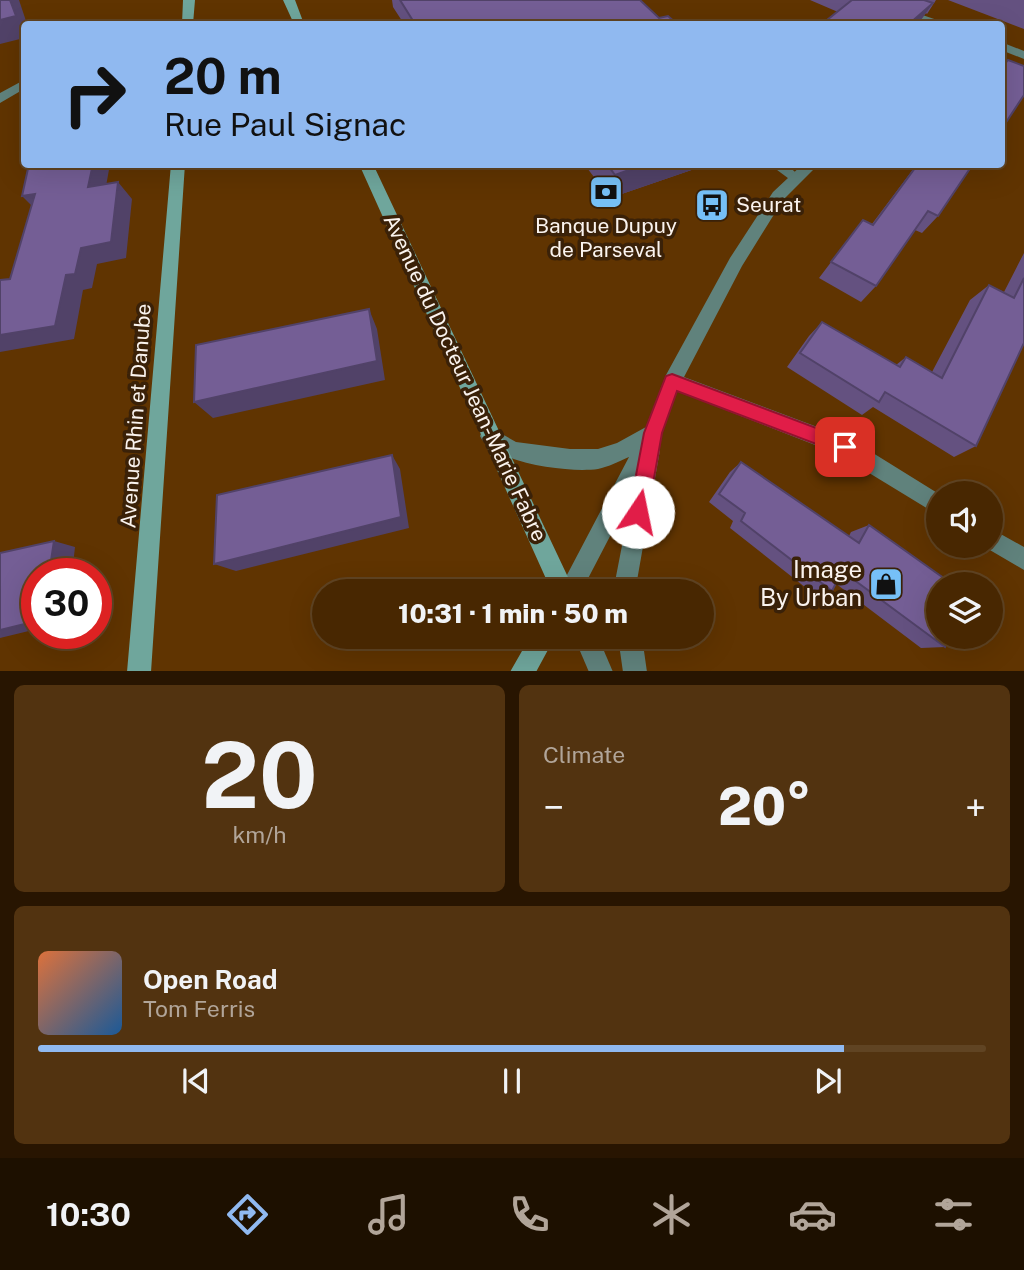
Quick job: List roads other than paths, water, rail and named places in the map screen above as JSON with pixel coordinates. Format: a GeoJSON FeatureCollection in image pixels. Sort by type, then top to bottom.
{"type":"FeatureCollection","features":[{"type":"Feature","properties":{"kind":"main road"},"geometry":{"type":"LineString","coordinates":[[188,21],[189,0]]}},
{"type":"Feature","properties":{"kind":"main road"},"geometry":{"type":"LineString","coordinates":[[289,0],[298,21]]}},
{"type":"Feature","properties":{"kind":"main road","name":"Avenue Rhin et Danube"},"geometry":{"type":"LineString","coordinates":[[139,671],[178,168]]}},
{"type":"Feature","properties":{"kind":"main road","name":"Avenue du Docteur Jean-Marie Fabre"},"geometry":{"type":"LineString","coordinates":[[368,168],[558,579]]}},
{"type":"Feature","properties":{"kind":"main road"},"geometry":{"type":"LineString","coordinates":[[522,671],[536,649]]}},
{"type":"Feature","properties":{"kind":"street"},"geometry":{"type":"LineString","coordinates":[[867,0],[934,21]]}},
{"type":"Feature","properties":{"kind":"street"},"geometry":{"type":"LineString","coordinates":[[1005,48],[1024,55]]}},
{"type":"Feature","properties":{"kind":"street"},"geometry":{"type":"LineString","coordinates":[[0,86],[21,83]]}},
{"type":"Feature","properties":{"kind":"street"},"geometry":{"type":"LineString","coordinates":[[0,99],[21,85]]}},
{"type":"Feature","properties":{"kind":"street"},"geometry":{"type":"LineString","coordinates":[[781,168],[796,180]]}},
{"type":"Feature","properties":{"kind":"street"},"geometry":{"type":"LineString","coordinates":[[576,579],[653,433],[672,381],[736,262],[778,196],[808,168]]}},
{"type":"Feature","properties":{"kind":"street"},"geometry":{"type":"LineString","coordinates":[[672,381],[845,447],[926,498]]}},
{"type":"Feature","properties":{"kind":"street"},"geometry":{"type":"LineString","coordinates":[[490,436],[512,452],[569,459],[598,459],[622,451],[653,433]]}},
{"type":"Feature","properties":{"kind":"street"},"geometry":{"type":"LineString","coordinates":[[626,579],[653,433]]}},
{"type":"Feature","properties":{"kind":"street"},"geometry":{"type":"LineString","coordinates":[[1003,546],[1024,559]]}},
{"type":"Feature","properties":{"kind":"street"},"geometry":{"type":"LineString","coordinates":[[591,649],[601,671]]}},
{"type":"Feature","properties":{"kind":"street"},"geometry":{"type":"LineString","coordinates":[[632,649],[635,671]]}},
{"type":"Feature","properties":{"kind":"place","name":"Banque Dupuy de Parseval"},"geometry":{"type":"Point","coordinates":[606,192]}},
{"type":"Feature","properties":{"kind":"place","name":"Seurat"},"geometry":{"type":"Point","coordinates":[712,205]}},
{"type":"Feature","properties":{"kind":"place","name":"Image By Urban"},"geometry":{"type":"Point","coordinates":[886,584]}}]}
